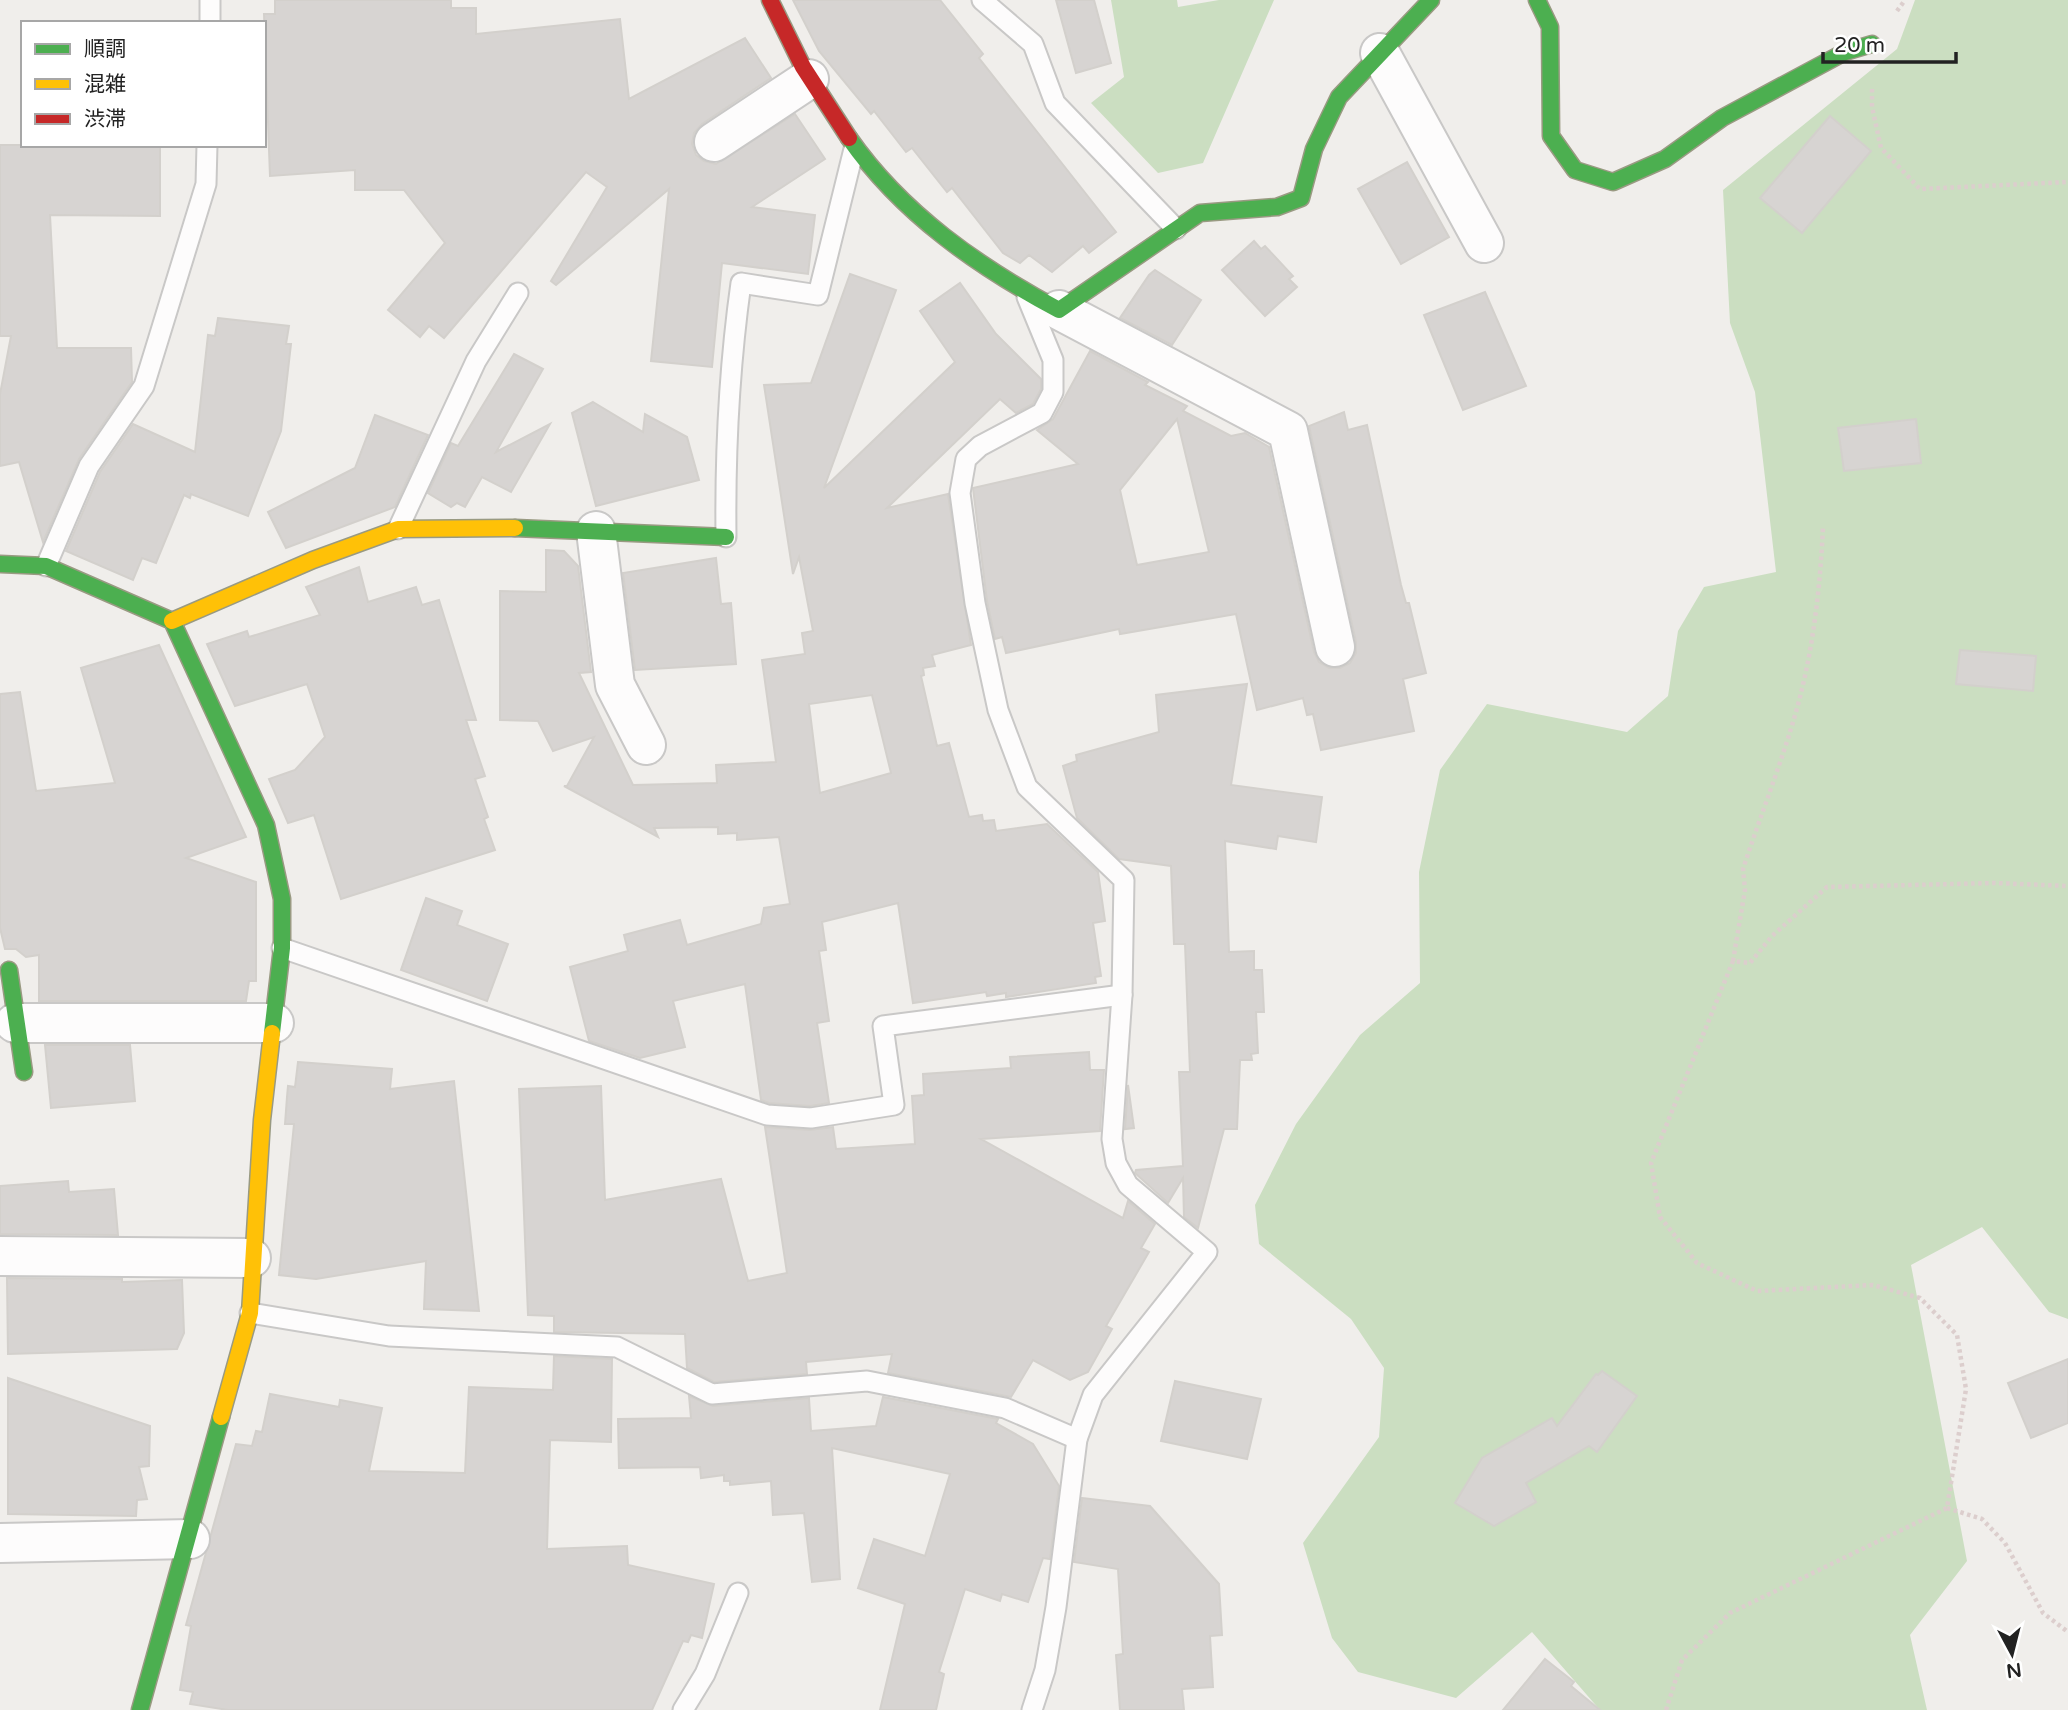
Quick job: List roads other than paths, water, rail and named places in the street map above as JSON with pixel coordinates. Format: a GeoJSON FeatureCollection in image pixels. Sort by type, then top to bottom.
{"type":"FeatureCollection","features":[{"type":"Feature","properties":{"kind":"street"},"geometry":{"type":"LineString","coordinates":[[770,0],[774,14],[809,79],[854,149],[898,198],[966,256],[1042,301],[1288,431],[1335,648]]}},
{"type":"Feature","properties":{"kind":"street"},"geometry":{"type":"LineString","coordinates":[[1042,301],[1176,229],[1200,213],[1277,207],[1301,198],[1314,149],[1339,97],[1431,0]]}},
{"type":"Feature","properties":{"kind":"street"},"geometry":{"type":"LineString","coordinates":[[1537,0],[1550,27],[1552,136],[1575,170],[1613,182],[1665,159],[1722,118],[1845,52],[1872,44]]}},
{"type":"Feature","properties":{"kind":"street"},"geometry":{"type":"LineString","coordinates":[[1380,52],[1484,243]]}},
{"type":"Feature","properties":{"kind":"street"},"geometry":{"type":"LineString","coordinates":[[714,142],[809,79]]}},
{"type":"Feature","properties":{"kind":"street"},"geometry":{"type":"LineString","coordinates":[[172,621],[313,560],[398,529],[538,528],[726,537]]}},
{"type":"Feature","properties":{"kind":"street"},"geometry":{"type":"LineString","coordinates":[[596,531],[615,685],[646,746]]}},
{"type":"Feature","properties":{"kind":"street"},"geometry":{"type":"LineString","coordinates":[[0,564],[46,566],[172,621],[266,825],[282,899],[282,948],[262,1120],[251,1258],[250,1313],[190,1539],[140,1710]]}},
{"type":"Feature","properties":{"kind":"street"},"geometry":{"type":"LineString","coordinates":[[9,970],[24,1072]]}},
{"type":"Feature","properties":{"kind":"street"},"geometry":{"type":"LineString","coordinates":[[15,1023],[274,1023]]}},
{"type":"Feature","properties":{"kind":"street"},"geometry":{"type":"LineString","coordinates":[[0,1256],[251,1258]]}},
{"type":"Feature","properties":{"kind":"street"},"geometry":{"type":"LineString","coordinates":[[0,1543],[190,1539]]}},
{"type":"Feature","properties":{"kind":"lane"},"geometry":{"type":"LineString","coordinates":[[210,0],[210,21]]}},
{"type":"Feature","properties":{"kind":"lane"},"geometry":{"type":"LineString","coordinates":[[982,0],[1033,44],[1055,103],[1176,229]]}},
{"type":"Feature","properties":{"kind":"lane"},"geometry":{"type":"LineString","coordinates":[[46,566],[89,466],[144,386],[206,184],[208,147]]}},
{"type":"Feature","properties":{"kind":"lane"},"geometry":{"type":"LineString","coordinates":[[726,537],[725,462],[730,357],[741,283],[818,295],[854,149]]}},
{"type":"Feature","properties":{"kind":"lane"},"geometry":{"type":"LineString","coordinates":[[398,529],[476,360],[518,293]]}},
{"type":"Feature","properties":{"kind":"lane"},"geometry":{"type":"LineString","coordinates":[[1032,1710],[1045,1670],[1056,1607],[1077,1439],[1093,1395],[1207,1252],[1128,1185],[1116,1163],[1112,1139],[1122,995],[1124,880],[1027,787],[998,710],[973,589],[960,493],[966,459],[980,446],[1042,413],[1053,392],[1053,360],[1042,301]]}},
{"type":"Feature","properties":{"kind":"lane"},"geometry":{"type":"LineString","coordinates":[[282,948],[693,1092],[767,1115],[811,1118],[894,1105],[883,1026],[1122,995]]}},
{"type":"Feature","properties":{"kind":"lane"},"geometry":{"type":"LineString","coordinates":[[250,1313],[389,1336],[617,1346],[712,1394],[867,1381],[1004,1408],[1077,1439]]}},
{"type":"Feature","properties":{"kind":"lane"},"geometry":{"type":"LineString","coordinates":[[684,1710],[705,1674],[738,1592]]}}]}
